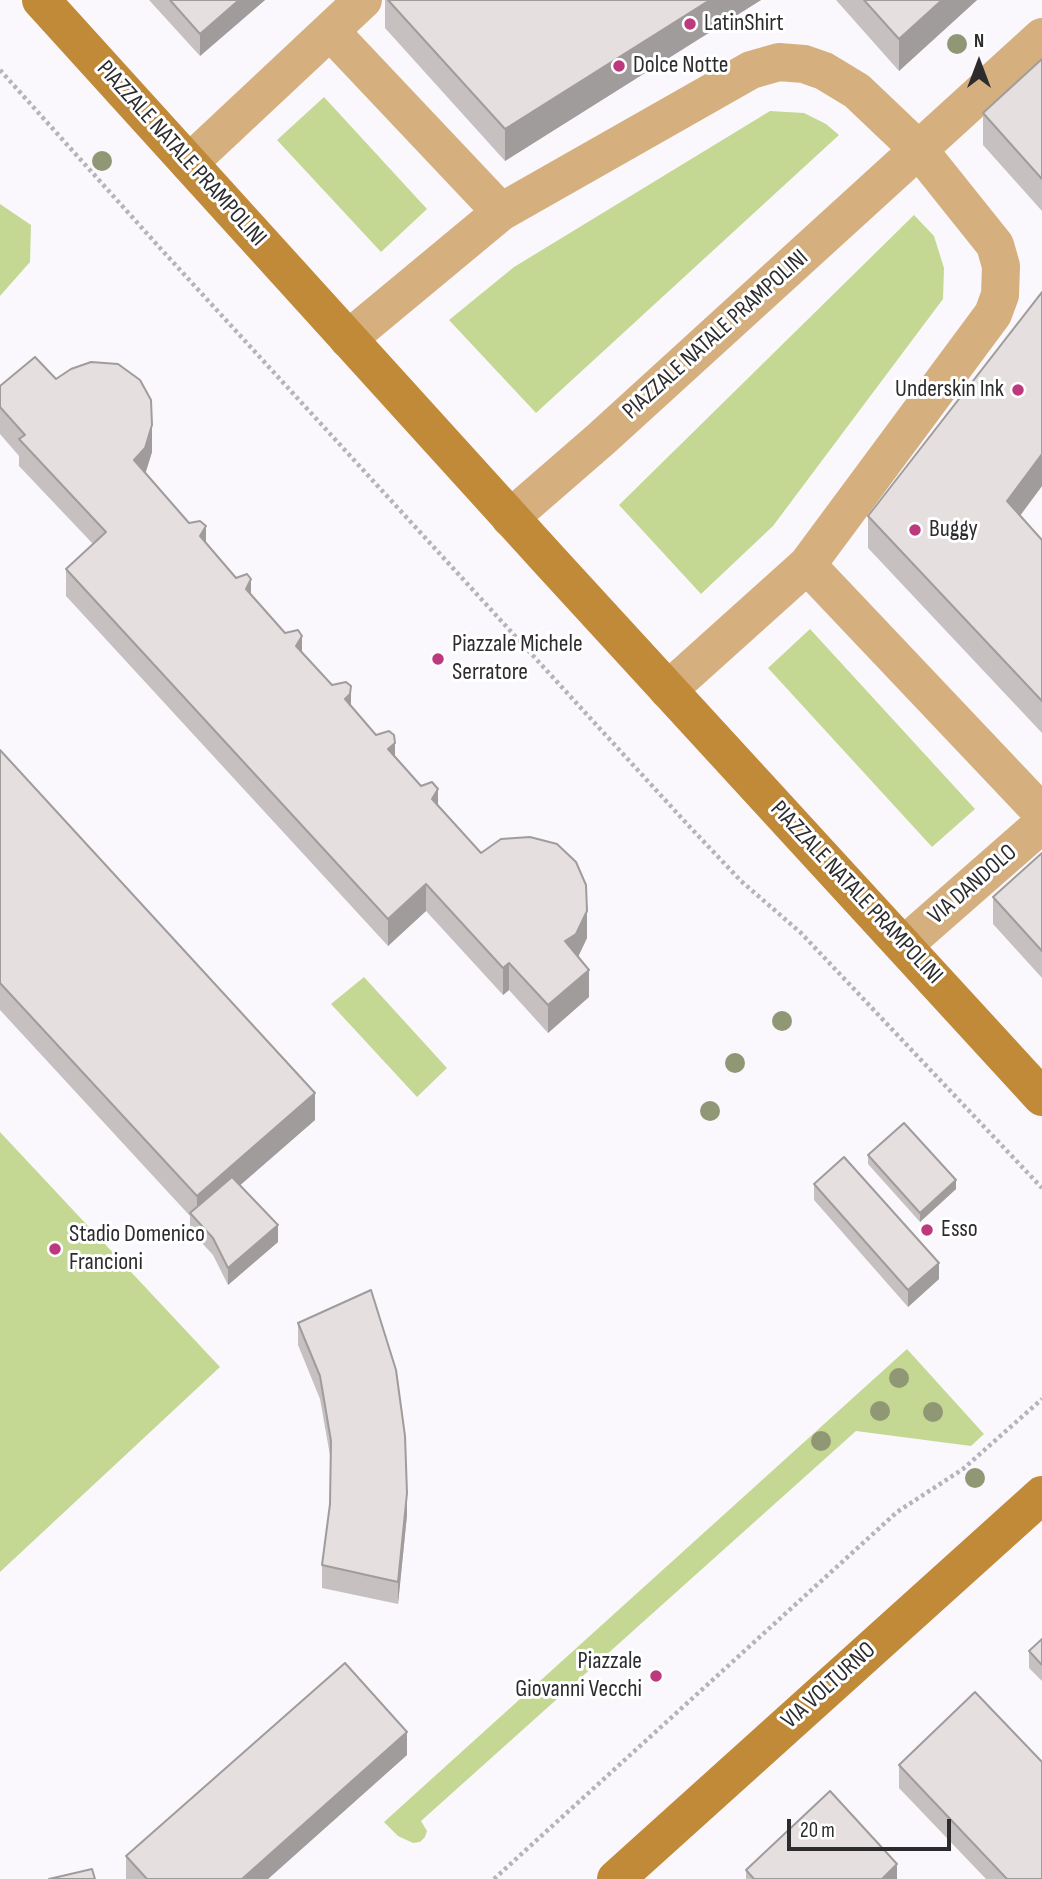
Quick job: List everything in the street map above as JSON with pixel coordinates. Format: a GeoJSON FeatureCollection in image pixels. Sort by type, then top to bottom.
{"type":"FeatureCollection","features":[{"type":"Feature","properties":{"kind":"main road","name":"PIAZZALE NATALE PRAMPOLINI"},"geometry":{"type":"LineString","coordinates":[[41,0],[510,518],[1042,1097]]}},
{"type":"Feature","properties":{"kind":"main road","name":"VIA VOLTURNO"},"geometry":{"type":"LineString","coordinates":[[616,1879],[1042,1495]]}},
{"type":"Feature","properties":{"kind":"street"},"geometry":{"type":"LineString","coordinates":[[188,163],[363,0]]}},
{"type":"Feature","properties":{"kind":"street"},"geometry":{"type":"LineString","coordinates":[[330,32],[500,212]]}},
{"type":"Feature","properties":{"kind":"street","name":"PIAZZALE NATALE PRAMPOLINI"},"geometry":{"type":"LineString","coordinates":[[510,518],[601,439],[1042,37]]}},
{"type":"Feature","properties":{"kind":"street"},"geometry":{"type":"LineString","coordinates":[[348,339],[500,212],[751,70],[779,62],[804,64],[835,78],[857,91],[919,150],[995,245],[1001,266],[1000,295],[993,314],[807,565],[668,690]]}},
{"type":"Feature","properties":{"kind":"street"},"geometry":{"type":"LineString","coordinates":[[807,565],[1042,813]]}},
{"type":"Feature","properties":{"kind":"street","name":"VIA DANDOLO"},"geometry":{"type":"LineString","coordinates":[[904,945],[1042,824]]}},
{"type":"Feature","properties":{"kind":"path"},"geometry":{"type":"LineString","coordinates":[[0,70],[688,825],[741,881],[801,933],[1042,1188]]}},
{"type":"Feature","properties":{"kind":"path"},"geometry":{"type":"LineString","coordinates":[[494,1879],[897,1511],[963,1469],[1042,1399]]}},
{"type":"Feature","properties":{"kind":"green space"},"geometry":{"type":"Polygon","coordinates":[[[324,97],[427,209],[381,252],[277,140],[324,97]]]}},
{"type":"Feature","properties":{"kind":"green space"},"geometry":{"type":"Polygon","coordinates":[[[770,111],[804,113],[826,124],[839,135],[536,413],[449,320],[514,267],[770,111]]]}},
{"type":"Feature","properties":{"kind":"green space"},"geometry":{"type":"Polygon","coordinates":[[[0,204],[31,225],[30,262],[0,296],[0,204]]]}},
{"type":"Feature","properties":{"kind":"green space"},"geometry":{"type":"Polygon","coordinates":[[[914,215],[934,236],[944,268],[943,299],[773,526],[701,594],[619,505],[914,215]]]}},
{"type":"Feature","properties":{"kind":"green space"},"geometry":{"type":"Polygon","coordinates":[[[810,629],[975,809],[932,847],[768,668],[810,629]]]}},
{"type":"Feature","properties":{"kind":"green space"},"geometry":{"type":"Polygon","coordinates":[[[364,977],[447,1068],[417,1097],[331,1004],[364,977]]]}},
{"type":"Feature","properties":{"kind":"green space","name":"Stadio Domenico Francioni"},"geometry":{"type":"Polygon","coordinates":[[[0,1132],[220,1367],[0,1572],[0,1132]]]}},
{"type":"Feature","properties":{"kind":"green space"},"geometry":{"type":"Polygon","coordinates":[[[907,1349],[984,1434],[971,1446],[856,1431],[421,1821],[427,1831],[420,1842],[413,1843],[398,1836],[384,1822],[907,1349]]]}},
{"type":"Feature","properties":{"kind":"building"},"geometry":{"type":"Polygon","coordinates":[[[170,0],[239,0],[200,34],[170,0]]]}},
{"type":"Feature","properties":{"kind":"building"},"geometry":{"type":"Polygon","coordinates":[[[388,0],[710,0],[505,129],[388,0]]]}},
{"type":"Feature","properties":{"kind":"building"},"geometry":{"type":"Polygon","coordinates":[[[864,0],[942,0],[899,39],[864,0]]]}},
{"type":"Feature","properties":{"kind":"building"},"geometry":{"type":"Polygon","coordinates":[[[1042,59],[1042,179],[983,113],[1042,59]]]}},
{"type":"Feature","properties":{"kind":"building"},"geometry":{"type":"Polygon","coordinates":[[[1042,292],[1042,454],[1007,501],[1042,540],[1042,701],[868,516],[1042,292]]]}},
{"type":"Feature","properties":{"kind":"building"},"geometry":{"type":"Polygon","coordinates":[[[35,357],[56,379],[71,369],[91,362],[118,364],[140,380],[151,400],[152,425],[145,448],[134,460],[189,523],[200,521],[206,526],[200,536],[236,578],[247,574],[251,579],[246,589],[285,633],[298,630],[302,636],[296,646],[332,685],[346,682],[351,686],[350,694],[345,699],[376,735],[389,731],[394,735],[395,743],[388,749],[421,786],[432,782],[438,789],[432,799],[481,853],[501,839],[530,837],[557,844],[576,862],[586,885],[587,911],[576,934],[565,941],[589,970],[548,1005],[509,963],[503,968],[426,884],[388,919],[66,569],[106,532],[19,439],[25,435],[0,407],[0,386],[35,357]]]}},
{"type":"Feature","properties":{"kind":"building"},"geometry":{"type":"Polygon","coordinates":[[[0,750],[315,1093],[197,1196],[0,983],[0,750]]]}},
{"type":"Feature","properties":{"kind":"building"},"geometry":{"type":"Polygon","coordinates":[[[1042,853],[1042,951],[993,897],[1042,853]]]}},
{"type":"Feature","properties":{"kind":"building"},"geometry":{"type":"Polygon","coordinates":[[[904,1123],[956,1180],[920,1213],[868,1155],[904,1123]]]}},
{"type":"Feature","properties":{"kind":"building"},"geometry":{"type":"Polygon","coordinates":[[[844,1157],[939,1263],[908,1290],[814,1184],[844,1157]]]}},
{"type":"Feature","properties":{"kind":"building"},"geometry":{"type":"Polygon","coordinates":[[[232,1177],[278,1225],[228,1268],[213,1238],[190,1213],[232,1177]]]}},
{"type":"Feature","properties":{"kind":"building"},"geometry":{"type":"Polygon","coordinates":[[[371,1290],[396,1370],[405,1436],[407,1493],[398,1582],[322,1565],[330,1504],[331,1441],[320,1376],[298,1323],[371,1290]]]}},
{"type":"Feature","properties":{"kind":"building"},"geometry":{"type":"Polygon","coordinates":[[[1042,1639],[1042,1665],[1029,1651],[1042,1639]]]}},
{"type":"Feature","properties":{"kind":"building"},"geometry":{"type":"Polygon","coordinates":[[[345,1663],[407,1732],[242,1879],[147,1879],[126,1856],[345,1663]]]}},
{"type":"Feature","properties":{"kind":"building"},"geometry":{"type":"Polygon","coordinates":[[[975,1692],[1042,1762],[1042,1879],[1007,1879],[899,1765],[975,1692]]]}},
{"type":"Feature","properties":{"kind":"building"},"geometry":{"type":"Polygon","coordinates":[[[830,1791],[897,1864],[882,1879],[754,1879],[746,1870],[830,1791]]]}},
{"type":"Feature","properties":{"kind":"building"},"geometry":{"type":"Polygon","coordinates":[[[92,1869],[95,1879],[49,1879],[92,1869]]]}},
{"type":"Feature","properties":{"kind":"place","name":"LatinShirt"},"geometry":{"type":"Point","coordinates":[690,24]}},
{"type":"Feature","properties":{"kind":"place","name":"Dolce Notte"},"geometry":{"type":"Point","coordinates":[619,66]}},
{"type":"Feature","properties":{"kind":"place","name":"Underskin Ink"},"geometry":{"type":"Point","coordinates":[1018,390]}},
{"type":"Feature","properties":{"kind":"place","name":"Buggy"},"geometry":{"type":"Point","coordinates":[915,530]}},
{"type":"Feature","properties":{"kind":"place","name":"Piazzale Michele Serratore"},"geometry":{"type":"Point","coordinates":[438,659]}},
{"type":"Feature","properties":{"kind":"place","name":"Esso"},"geometry":{"type":"Point","coordinates":[927,1230]}},
{"type":"Feature","properties":{"kind":"place","name":"Stadio Domenico Francioni"},"geometry":{"type":"Point","coordinates":[55,1249]}},
{"type":"Feature","properties":{"kind":"place","name":"Piazzale Giovanni Vecchi"},"geometry":{"type":"Point","coordinates":[656,1676]}}]}
